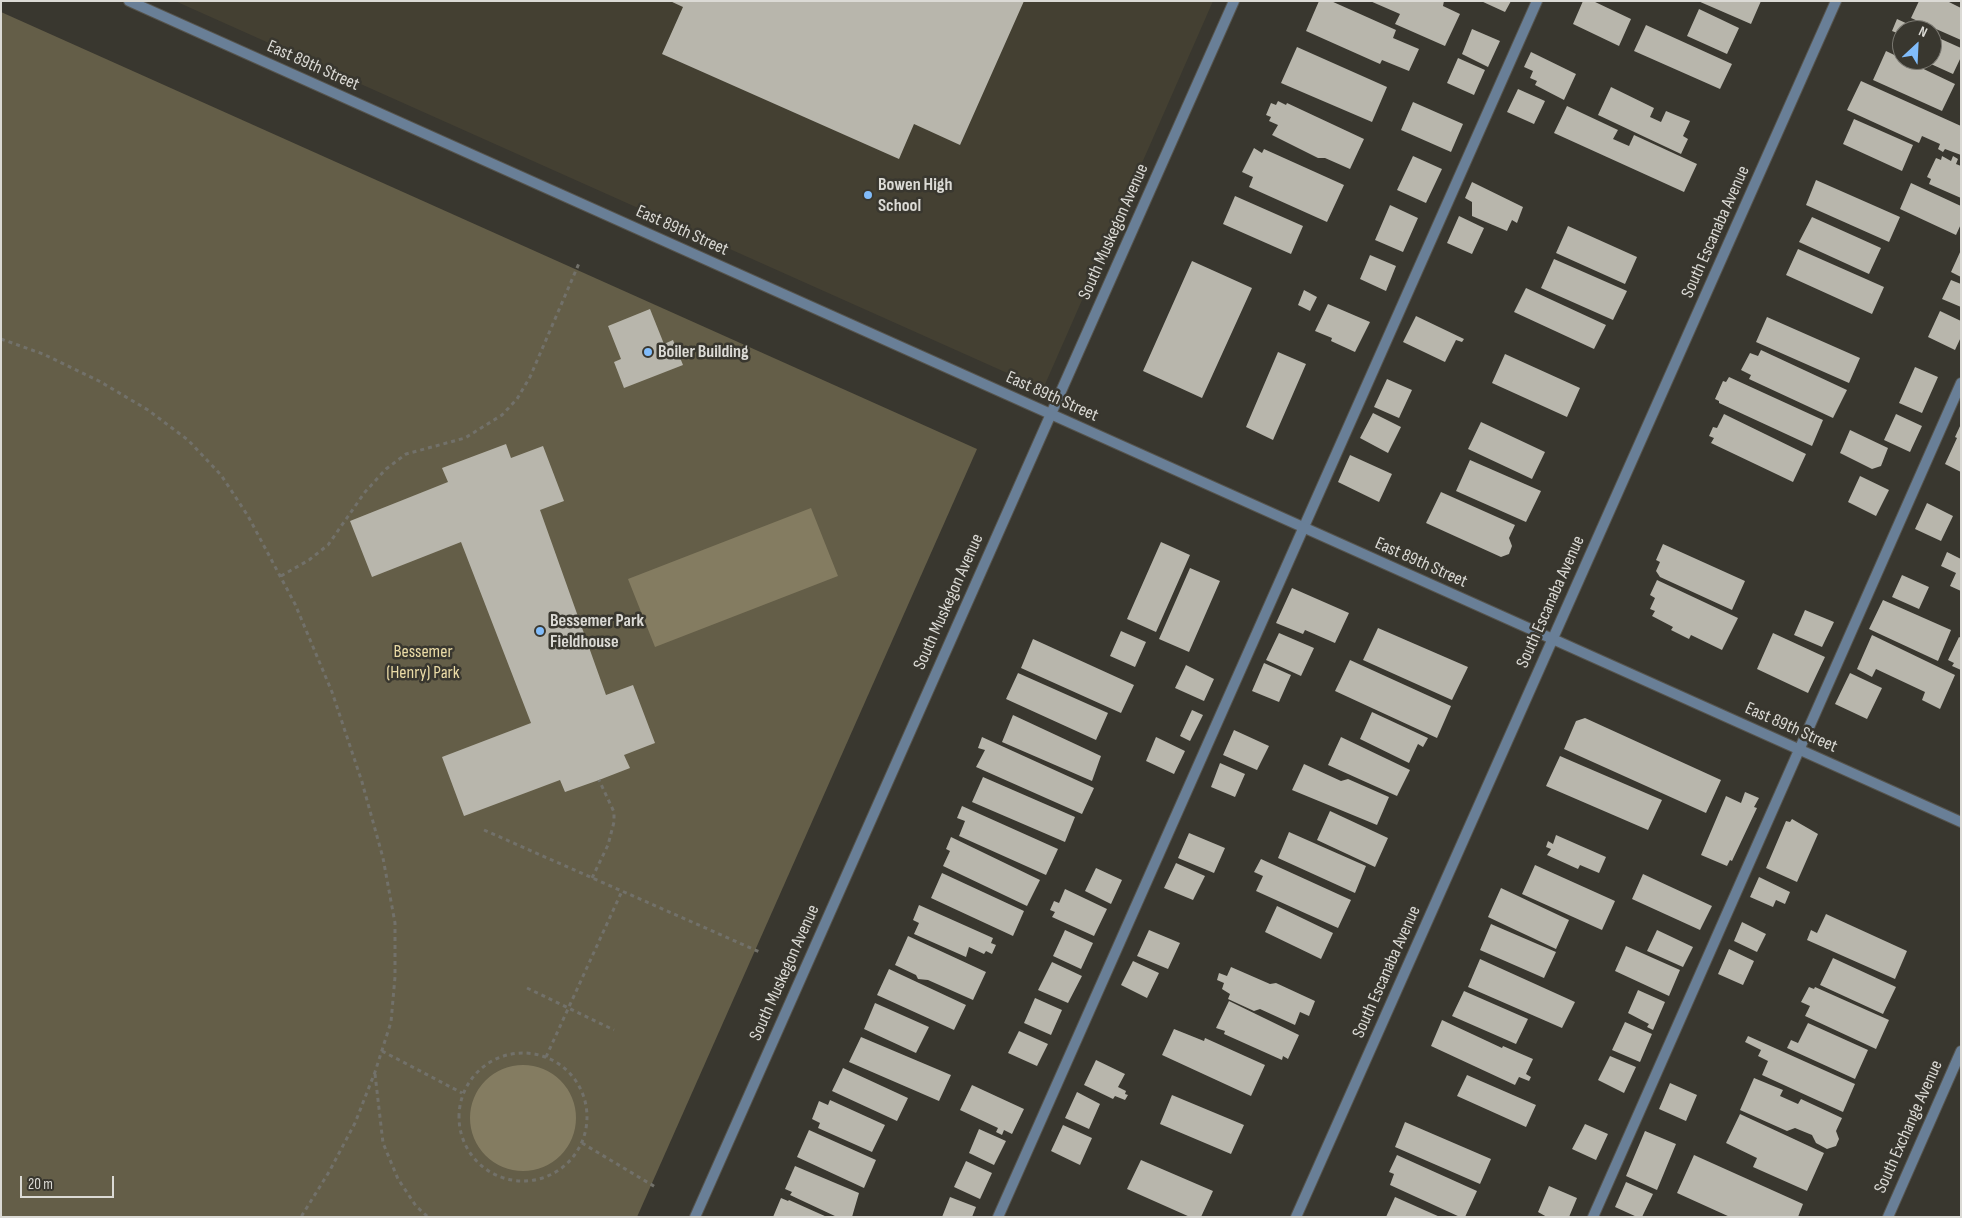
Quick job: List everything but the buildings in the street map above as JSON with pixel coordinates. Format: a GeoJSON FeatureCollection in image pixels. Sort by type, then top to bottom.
{"type":"FeatureCollection","features":[{"type":"Feature","properties":{"kind":"street","name":"East 89th Street"},"geometry":{"type":"LineString","coordinates":[[129,1],[1961,822]]}},
{"type":"Feature","properties":{"kind":"street","name":"South Muskegon Avenue"},"geometry":{"type":"LineString","coordinates":[[695,1217],[1234,1]]}},
{"type":"Feature","properties":{"kind":"street"},"geometry":{"type":"LineString","coordinates":[[998,1217],[1537,1]]}},
{"type":"Feature","properties":{"kind":"street","name":"South Escanaba Avenue"},"geometry":{"type":"LineString","coordinates":[[1296,1217],[1836,1]]}},
{"type":"Feature","properties":{"kind":"street"},"geometry":{"type":"LineString","coordinates":[[1592,1217],[1961,383]]}},
{"type":"Feature","properties":{"kind":"street","name":"South Exchange Avenue"},"geometry":{"type":"LineString","coordinates":[[1888,1217],[1961,1051]]}},
{"type":"Feature","properties":{"kind":"path"},"geometry":{"type":"LineString","coordinates":[[281,576],[309,560],[328,545],[365,492],[386,469],[406,454],[465,438],[502,415],[518,399],[530,377],[580,261]]}},
{"type":"Feature","properties":{"kind":"path"},"geometry":{"type":"LineString","coordinates":[[1,339],[43,354],[99,381],[148,410],[188,440],[221,475],[248,516],[281,576],[295,604],[332,692],[362,782],[383,858],[395,923],[396,977],[391,1022],[375,1072],[355,1123],[329,1172],[301,1217]]}},
{"type":"Feature","properties":{"kind":"path"},"geometry":{"type":"LineString","coordinates":[[592,878],[608,846],[614,822],[614,812],[600,780]]}},
{"type":"Feature","properties":{"kind":"path"},"geometry":{"type":"LineString","coordinates":[[484,830],[762,953]]}},
{"type":"Feature","properties":{"kind":"path"},"geometry":{"type":"LineString","coordinates":[[546,1057],[622,891]]}},
{"type":"Feature","properties":{"kind":"path"},"geometry":{"type":"LineString","coordinates":[[527,988],[614,1030]]}},
{"type":"Feature","properties":{"kind":"path"},"geometry":{"type":"LineString","coordinates":[[382,1051],[462,1093]]}},
{"type":"Feature","properties":{"kind":"path"},"geometry":{"type":"LineString","coordinates":[[530,1053],[546,1057],[559,1064],[570,1074],[585,1100],[586,1129],[582,1143],[568,1162],[550,1176],[535,1181],[520,1182],[490,1173],[478,1164],[468,1152],[461,1138],[458,1123],[462,1093],[477,1072],[497,1058],[513,1054],[530,1053]]}},
{"type":"Feature","properties":{"kind":"path"},"geometry":{"type":"LineString","coordinates":[[375,1072],[383,1143],[398,1179],[416,1206],[428,1217]]}},
{"type":"Feature","properties":{"kind":"path"},"geometry":{"type":"LineString","coordinates":[[582,1143],[657,1188]]}},
{"type":"Feature","properties":{"kind":"shaded area","name":"Bowen High School"},"geometry":{"type":"Polygon","coordinates":[[[175,1],[1213,1],[1043,389],[175,1]]]}},
{"type":"Feature","properties":{"kind":"shaded area"},"geometry":{"type":"Polygon","coordinates":[[[811,508],[838,576],[655,647],[628,579],[811,508]]]}},
{"type":"Feature","properties":{"kind":"shaded area"},"geometry":{"type":"Polygon","coordinates":[[[523,1065],[543,1069],[560,1081],[572,1098],[576,1118],[572,1138],[560,1155],[543,1167],[523,1171],[503,1167],[486,1155],[474,1138],[470,1118],[474,1098],[486,1081],[503,1069],[523,1065]]]}},
{"type":"Feature","properties":{"kind":"green space","name":"Bessemer (Henry) Park"},"geometry":{"type":"Polygon","coordinates":[[[1,12],[977,449],[637,1217],[1,1217],[1,12]]]}},
{"type":"Feature","properties":{"kind":"place","name":"Bowen High School"},"geometry":{"type":"Point","coordinates":[868,195]}},
{"type":"Feature","properties":{"kind":"place","name":"Boiler Building"},"geometry":{"type":"Point","coordinates":[648,352]}},
{"type":"Feature","properties":{"kind":"place","name":"Bessemer Park Fieldhouse"},"geometry":{"type":"Point","coordinates":[540,631]}}]}
